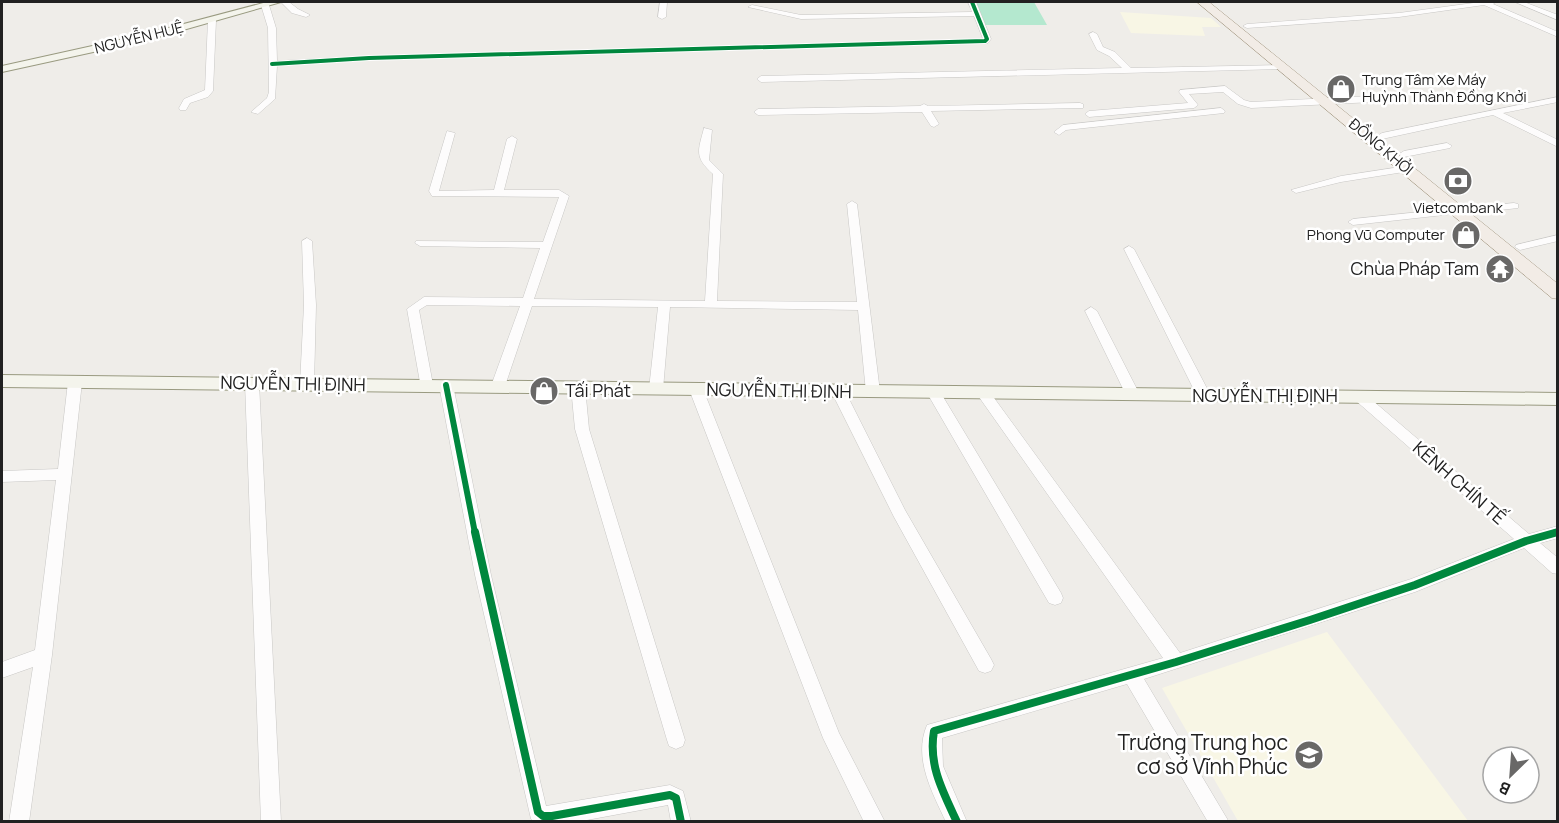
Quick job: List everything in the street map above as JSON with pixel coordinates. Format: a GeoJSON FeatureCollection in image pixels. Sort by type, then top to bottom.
{"type":"FeatureCollection","features":[{"type":"Feature","properties":{"kind":"main road","name":"ĐỒNG KHỞI"},"geometry":{"type":"LineString","coordinates":[[1203,2],[1282,67],[1382,136],[1557,277]]}},
{"type":"Feature","properties":{"kind":"main road","name":"ĐỒNG KHỞI"},"geometry":{"type":"LineString","coordinates":[[1215,2],[1247,26],[1407,169],[1557,294]]}},
{"type":"Feature","properties":{"kind":"main road","name":"NGUYỄN HUỆ"},"geometry":{"type":"LineString","coordinates":[[2,69],[128,42],[266,3]]}},
{"type":"Feature","properties":{"kind":"main road","name":"NGUYỄN THỊ ĐỊNH"},"geometry":{"type":"LineString","coordinates":[[2,381],[1557,399]]}},
{"type":"Feature","properties":{"kind":"street"},"geometry":{"type":"LineString","coordinates":[[285,2],[297,13],[306,15]]}},
{"type":"Feature","properties":{"kind":"street"},"geometry":{"type":"LineString","coordinates":[[662,17],[663,2]]}},
{"type":"Feature","properties":{"kind":"street"},"geometry":{"type":"LineString","coordinates":[[272,64],[369,58],[985,41],[987,39],[972,2]]}},
{"type":"Feature","properties":{"kind":"street"},"geometry":{"type":"LineString","coordinates":[[1247,26],[1399,15],[1493,2]]}},
{"type":"Feature","properties":{"kind":"street"},"geometry":{"type":"LineString","coordinates":[[1519,2],[1557,18]]}},
{"type":"Feature","properties":{"kind":"street"},"geometry":{"type":"LineString","coordinates":[[255,112],[271,99],[273,92],[273,28],[266,3]]}},
{"type":"Feature","properties":{"kind":"street"},"geometry":{"type":"LineString","coordinates":[[1484,3],[1557,35]]}},
{"type":"Feature","properties":{"kind":"street"},"geometry":{"type":"LineString","coordinates":[[1473,4],[1502,17]]}},
{"type":"Feature","properties":{"kind":"street"},"geometry":{"type":"LineString","coordinates":[[752,7],[801,17],[977,14]]}},
{"type":"Feature","properties":{"kind":"street"},"geometry":{"type":"LineString","coordinates":[[183,108],[187,101],[199,98],[209,91],[212,20]]}},
{"type":"Feature","properties":{"kind":"street"},"geometry":{"type":"LineString","coordinates":[[1094,34],[1100,48],[1112,54],[1128,70]]}},
{"type":"Feature","properties":{"kind":"street"},"geometry":{"type":"LineString","coordinates":[[1216,62],[1225,69]]}},
{"type":"Feature","properties":{"kind":"street"},"geometry":{"type":"LineString","coordinates":[[1181,81],[1225,69],[1282,67]]}},
{"type":"Feature","properties":{"kind":"street"},"geometry":{"type":"LineString","coordinates":[[761,79],[1128,70],[1225,89],[1241,102],[1251,105],[1373,99]]}},
{"type":"Feature","properties":{"kind":"street"},"geometry":{"type":"LineString","coordinates":[[1089,114],[1194,105],[1195,103],[1183,92],[1181,81]]}},
{"type":"Feature","properties":{"kind":"street"},"geometry":{"type":"LineString","coordinates":[[1382,136],[1557,99]]}},
{"type":"Feature","properties":{"kind":"street"},"geometry":{"type":"LineString","coordinates":[[1544,101],[1557,108]]}},
{"type":"Feature","properties":{"kind":"street"},"geometry":{"type":"LineString","coordinates":[[758,112],[1080,106]]}},
{"type":"Feature","properties":{"kind":"street"},"geometry":{"type":"LineString","coordinates":[[924,108],[934,124]]}},
{"type":"Feature","properties":{"kind":"street"},"geometry":{"type":"LineString","coordinates":[[1059,132],[1063,128],[1221,111]]}},
{"type":"Feature","properties":{"kind":"street"},"geometry":{"type":"LineString","coordinates":[[1493,112],[1557,144]]}},
{"type":"Feature","properties":{"kind":"street"},"geometry":{"type":"LineString","coordinates":[[1156,118],[1165,127]]}},
{"type":"Feature","properties":{"kind":"street"},"geometry":{"type":"LineString","coordinates":[[707,130],[709,138],[703,154],[704,160],[718,174],[711,304]]}},
{"type":"Feature","properties":{"kind":"street"},"geometry":{"type":"LineString","coordinates":[[450,133],[434,191],[436,194],[563,194],[498,386]]}},
{"type":"Feature","properties":{"kind":"street"},"geometry":{"type":"LineString","coordinates":[[498,194],[512,139]]}},
{"type":"Feature","properties":{"kind":"street"},"geometry":{"type":"LineString","coordinates":[[1404,154],[1447,146]]}},
{"type":"Feature","properties":{"kind":"street"},"geometry":{"type":"LineString","coordinates":[[1296,190],[1341,179],[1407,169]]}},
{"type":"Feature","properties":{"kind":"street"},"geometry":{"type":"LineString","coordinates":[[852,204],[873,392]]}},
{"type":"Feature","properties":{"kind":"street"},"geometry":{"type":"LineString","coordinates":[[1474,210],[1514,206]]}},
{"type":"Feature","properties":{"kind":"street"},"geometry":{"type":"LineString","coordinates":[[1353,222],[1458,211]]}},
{"type":"Feature","properties":{"kind":"street"},"geometry":{"type":"LineString","coordinates":[[307,241],[310,305],[307,384]]}},
{"type":"Feature","properties":{"kind":"street"},"geometry":{"type":"LineString","coordinates":[[1520,247],[1555,241]]}},
{"type":"Feature","properties":{"kind":"street"},"geometry":{"type":"LineString","coordinates":[[420,243],[546,245]]}},
{"type":"Feature","properties":{"kind":"street"},"geometry":{"type":"LineString","coordinates":[[1129,249],[1204,396]]}},
{"type":"Feature","properties":{"kind":"street"},"geometry":{"type":"LineString","coordinates":[[426,385],[413,309],[424,301],[864,306]]}},
{"type":"Feature","properties":{"kind":"street"},"geometry":{"type":"LineString","coordinates":[[656,389],[664,304]]}},
{"type":"Feature","properties":{"kind":"street"},"geometry":{"type":"LineString","coordinates":[[1091,311],[1132,395]]}},
{"type":"Feature","properties":{"kind":"street"},"geometry":{"type":"LineString","coordinates":[[19,822],[43,656],[75,382]]}},
{"type":"Feature","properties":{"kind":"street"},"geometry":{"type":"LineString","coordinates":[[252,383],[271,822]]}},
{"type":"Feature","properties":{"kind":"street"},"geometry":{"type":"LineString","coordinates":[[446,385],[483,575],[538,812],[543,816],[552,816],[670,795],[676,798],[681,822]]}},
{"type":"Feature","properties":{"kind":"street"},"geometry":{"type":"LineString","coordinates":[[578,387],[582,429],[676,740]]}},
{"type":"Feature","properties":{"kind":"street"},"geometry":{"type":"LineString","coordinates":[[696,389],[832,738],[875,822]]}},
{"type":"Feature","properties":{"kind":"street"},"geometry":{"type":"LineString","coordinates":[[838,391],[899,513],[985,665]]}},
{"type":"Feature","properties":{"kind":"street"},"geometry":{"type":"LineString","coordinates":[[934,393],[1055,598]]}},
{"type":"Feature","properties":{"kind":"street"},"geometry":{"type":"LineString","coordinates":[[984,393],[1176,662]]}},
{"type":"Feature","properties":{"kind":"street","name":"KÊNH CHÍN TẾ"},"geometry":{"type":"LineString","coordinates":[[1360,397],[1557,568]]}},
{"type":"Feature","properties":{"kind":"street"},"geometry":{"type":"LineString","coordinates":[[2,476],[64,474]]}},
{"type":"Feature","properties":{"kind":"street"},"geometry":{"type":"LineString","coordinates":[[957,822],[936,776],[930,747],[934,731],[1176,662],[1404,588],[1526,541],[1557,532]]}},
{"type":"Feature","properties":{"kind":"street"},"geometry":{"type":"LineString","coordinates":[[2,670],[43,656]]}},
{"type":"Feature","properties":{"kind":"street"},"geometry":{"type":"LineString","coordinates":[[1131,674],[1219,822]]}},
{"type":"Feature","properties":{"kind":"shaded area"},"geometry":{"type":"Polygon","coordinates":[[[1120,12],[1211,18],[1221,27],[1202,27],[1205,36],[1131,33],[1120,12]]]}},
{"type":"Feature","properties":{"kind":"shaded area","name":"Trường Trung học cơ sở Vĩnh Phúc"},"geometry":{"type":"Polygon","coordinates":[[[1327,632],[1468,821],[1238,821],[1162,688],[1327,632]]]}},
{"type":"Feature","properties":{"kind":"green space"},"geometry":{"type":"Polygon","coordinates":[[[974,2],[1034,2],[1047,25],[983,25],[974,2]]]}},
{"type":"Feature","properties":{"kind":"cycle path"},"geometry":{"type":"LineString","coordinates":[[272,64],[369,58],[985,41],[987,39],[972,2]]}},
{"type":"Feature","properties":{"kind":"cycle path"},"geometry":{"type":"LineString","coordinates":[[446,385],[483,575],[538,812],[543,816],[552,816],[670,795],[676,798],[681,822]]}},
{"type":"Feature","properties":{"kind":"cycle path"},"geometry":{"type":"LineString","coordinates":[[957,822],[941,788],[934,766],[932,754],[934,731],[1176,662],[1310,620],[1415,585],[1526,541],[1558,532]]}},
{"type":"Feature","properties":{"kind":"place","name":"Trung Tâm Xe Máy Huỳnh Thành Đồng Khởi"},"geometry":{"type":"Point","coordinates":[1341,89]}},
{"type":"Feature","properties":{"kind":"place","name":"Vietcombank"},"geometry":{"type":"Point","coordinates":[1458,181]}},
{"type":"Feature","properties":{"kind":"place","name":"Phong Vũ Computer"},"geometry":{"type":"Point","coordinates":[1466,235]}},
{"type":"Feature","properties":{"kind":"place","name":"Chùa Pháp Tam"},"geometry":{"type":"Point","coordinates":[1500,269]}},
{"type":"Feature","properties":{"kind":"place","name":"Tấi Phát"},"geometry":{"type":"Point","coordinates":[544,391]}},
{"type":"Feature","properties":{"kind":"place","name":"Trường Trung học cơ sở Vĩnh Phúc"},"geometry":{"type":"Point","coordinates":[1309,755]}}]}
